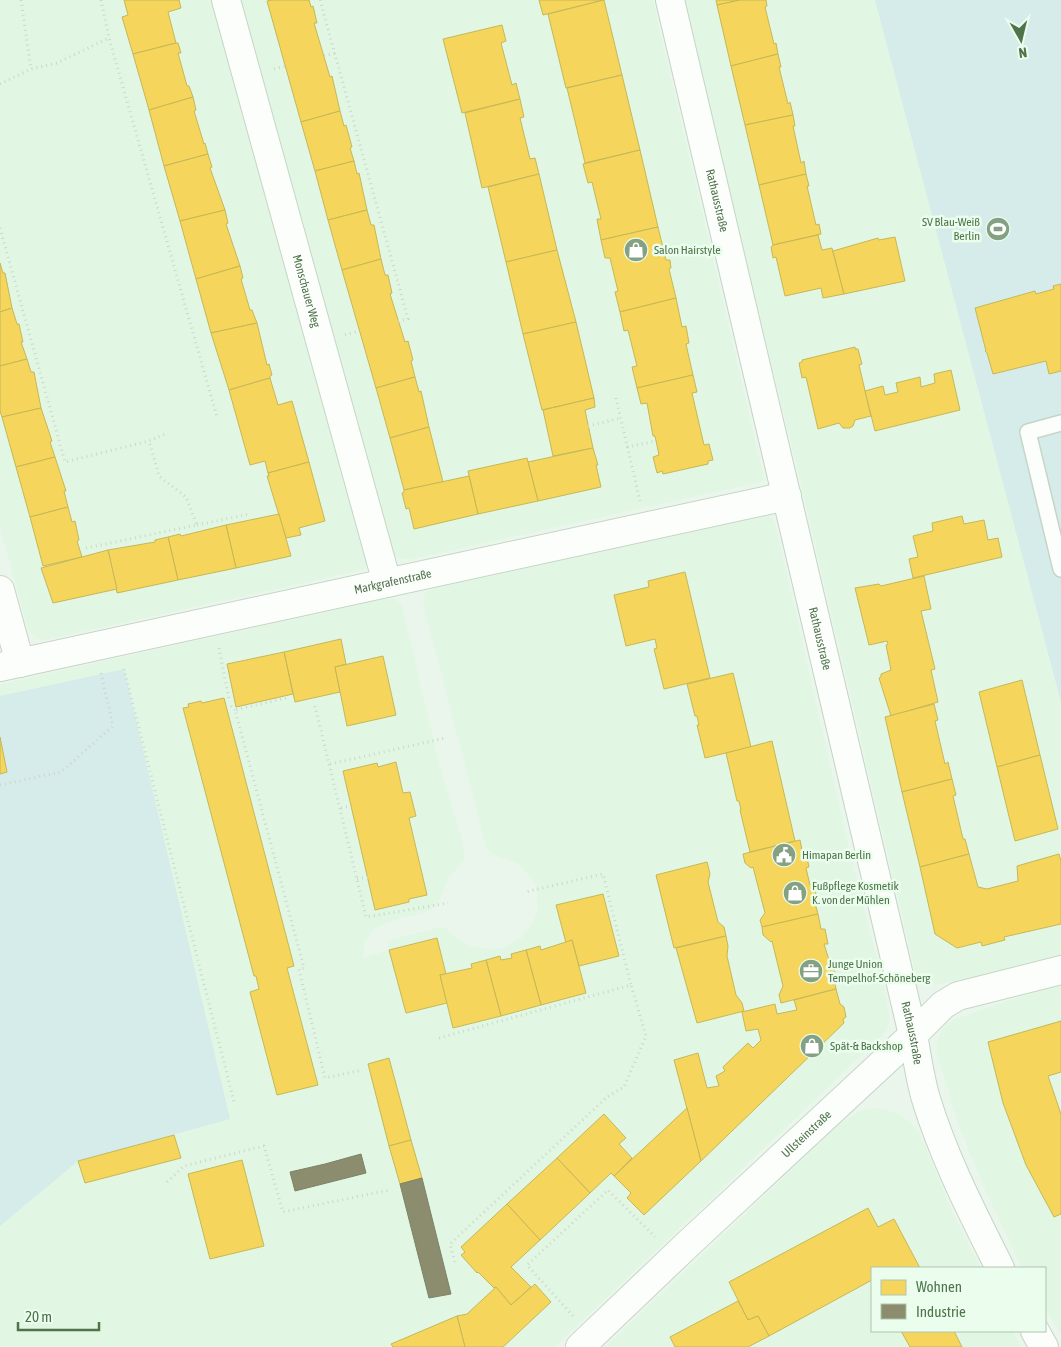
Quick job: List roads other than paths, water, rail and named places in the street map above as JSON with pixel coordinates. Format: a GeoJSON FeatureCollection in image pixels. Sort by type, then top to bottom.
{"type":"FeatureCollection","features":[{"type":"Feature","properties":{"kind":"street","name":"Monschauer Weg"},"geometry":{"type":"LineString","coordinates":[[226,0],[387,583]]}},
{"type":"Feature","properties":{"kind":"street","name":"Rathausstraße"},"geometry":{"type":"LineString","coordinates":[[670,0],[913,1035],[926,1098],[950,1162],[1000,1267]]}},
{"type":"Feature","properties":{"kind":"street","name":"Markgrafenstraße"},"geometry":{"type":"LineString","coordinates":[[10,665],[787,496]]}},
{"type":"Feature","properties":{"kind":"street"},"geometry":{"type":"LineString","coordinates":[[0,590],[10,665]]}},
{"type":"Feature","properties":{"kind":"street","name":"Ullsteinstraße"},"geometry":{"type":"LineString","coordinates":[[580,1347],[943,1005],[958,996],[1061,970]]}},
{"type":"Feature","properties":{"kind":"street"},"geometry":{"type":"LineString","coordinates":[[1036,1332],[1044,1347]]}},
{"type":"Feature","properties":{"kind":"lane"},"geometry":{"type":"LineString","coordinates":[[1061,423],[1028,432],[1061,569]]}},
{"type":"Feature","properties":{"kind":"place","name":"SV Blau-Weiß Berlin"},"geometry":{"type":"Point","coordinates":[998,229]}},
{"type":"Feature","properties":{"kind":"place","name":"Salon Hairstyle"},"geometry":{"type":"Point","coordinates":[636,250]}},
{"type":"Feature","properties":{"kind":"place","name":"Himapan Berlin"},"geometry":{"type":"Point","coordinates":[784,855]}},
{"type":"Feature","properties":{"kind":"place","name":"Fußpflege Kosmetik K. von der Mühlen"},"geometry":{"type":"Point","coordinates":[795,893]}},
{"type":"Feature","properties":{"kind":"place","name":"Junge Union Tempelhof-Schöneberg"},"geometry":{"type":"Point","coordinates":[811,971]}},
{"type":"Feature","properties":{"kind":"place","name":"Spät-& Backshop"},"geometry":{"type":"Point","coordinates":[812,1046]}}]}
